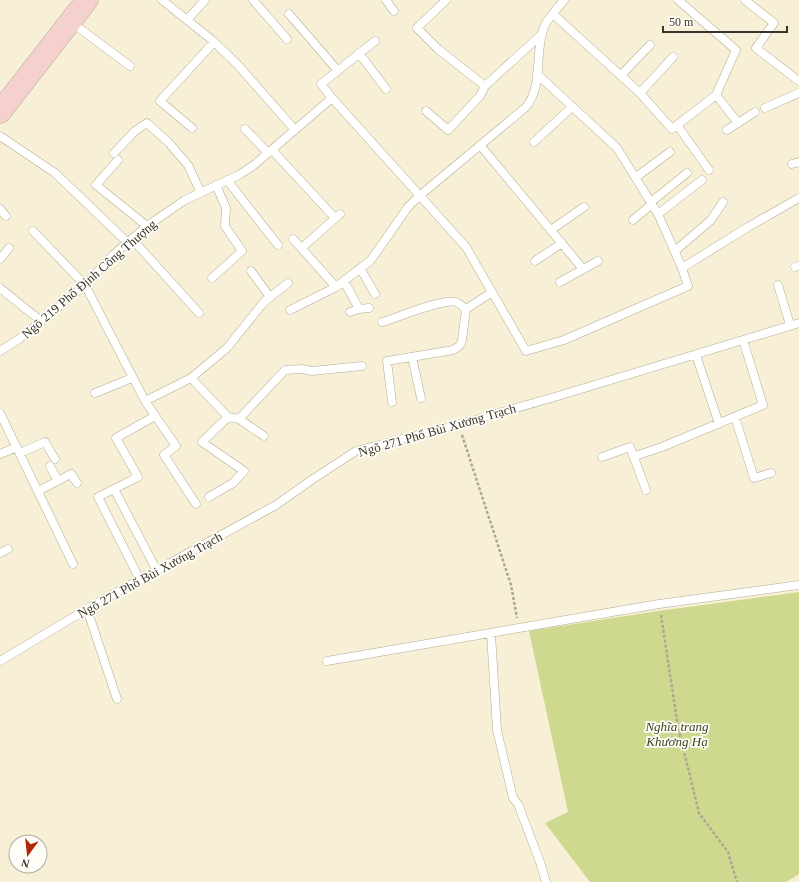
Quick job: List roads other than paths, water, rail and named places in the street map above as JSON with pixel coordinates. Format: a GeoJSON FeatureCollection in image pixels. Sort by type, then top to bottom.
{"type":"FeatureCollection","features":[{"type":"Feature","properties":{"kind":"street"},"geometry":{"type":"LineString","coordinates":[[0,112],[87,0]]}},
{"type":"Feature","properties":{"kind":"lane"},"geometry":{"type":"LineString","coordinates":[[162,0],[214,42],[237,64],[295,130]]}},
{"type":"Feature","properties":{"kind":"lane"},"geometry":{"type":"LineString","coordinates":[[187,20],[205,0]]}},
{"type":"Feature","properties":{"kind":"lane"},"geometry":{"type":"LineString","coordinates":[[252,0],[286,39]]}},
{"type":"Feature","properties":{"kind":"lane"},"geometry":{"type":"LineString","coordinates":[[386,0],[394,11]]}},
{"type":"Feature","properties":{"kind":"lane"},"geometry":{"type":"LineString","coordinates":[[446,0],[417,28],[438,49],[485,86]]}},
{"type":"Feature","properties":{"kind":"lane"},"geometry":{"type":"LineString","coordinates":[[290,310],[336,287],[371,260],[404,212],[420,195],[526,107],[535,93],[540,41],[544,26],[564,0]]}},
{"type":"Feature","properties":{"kind":"lane"},"geometry":{"type":"LineString","coordinates":[[553,14],[640,93],[672,129],[716,95],[736,50],[678,0]]}},
{"type":"Feature","properties":{"kind":"lane"},"geometry":{"type":"LineString","coordinates":[[745,0],[774,23],[756,48],[799,80]]}},
{"type":"Feature","properties":{"kind":"lane"},"geometry":{"type":"LineString","coordinates":[[289,14],[338,71]]}},
{"type":"Feature","properties":{"kind":"lane"},"geometry":{"type":"LineString","coordinates":[[70,22],[130,66]]}},
{"type":"Feature","properties":{"kind":"lane"},"geometry":{"type":"LineString","coordinates":[[426,111],[448,130],[480,96],[485,86],[542,34]]}},
{"type":"Feature","properties":{"kind":"lane"},"geometry":{"type":"LineString","coordinates":[[375,41],[321,84],[466,247],[491,293],[526,351],[564,340],[688,286],[675,251],[658,214],[617,148],[537,74]]}},
{"type":"Feature","properties":{"kind":"lane"},"geometry":{"type":"LineString","coordinates":[[192,128],[160,101],[214,42]]}},
{"type":"Feature","properties":{"kind":"lane"},"geometry":{"type":"LineString","coordinates":[[621,76],[650,45]]}},
{"type":"Feature","properties":{"kind":"lane"},"geometry":{"type":"LineString","coordinates":[[359,53],[386,90]]}},
{"type":"Feature","properties":{"kind":"lane"},"geometry":{"type":"LineString","coordinates":[[640,93],[673,57]]}},
{"type":"Feature","properties":{"kind":"lane"},"geometry":{"type":"LineString","coordinates":[[765,108],[799,94]]}},
{"type":"Feature","properties":{"kind":"lane"},"geometry":{"type":"LineString","coordinates":[[716,95],[738,123]]}},
{"type":"Feature","properties":{"kind":"lane","name":"Ngõ 219 Phố Định Công Thượng"},"geometry":{"type":"LineString","coordinates":[[0,350],[19,339],[85,285],[146,226],[185,200],[239,175],[270,152],[332,98]]}},
{"type":"Feature","properties":{"kind":"lane"},"geometry":{"type":"LineString","coordinates":[[534,142],[572,107]]}},
{"type":"Feature","properties":{"kind":"lane"},"geometry":{"type":"LineString","coordinates":[[727,130],[755,112]]}},
{"type":"Feature","properties":{"kind":"lane"},"geometry":{"type":"LineString","coordinates":[[146,226],[96,185],[134,131],[147,123],[169,143],[188,166],[201,193]]}},
{"type":"Feature","properties":{"kind":"lane"},"geometry":{"type":"LineString","coordinates":[[677,125],[709,170]]}},
{"type":"Feature","properties":{"kind":"lane"},"geometry":{"type":"LineString","coordinates":[[245,128],[337,216],[305,245]]}},
{"type":"Feature","properties":{"kind":"lane"},"geometry":{"type":"LineString","coordinates":[[0,136],[55,173],[130,241],[199,313]]}},
{"type":"Feature","properties":{"kind":"lane"},"geometry":{"type":"LineString","coordinates":[[480,145],[583,269]]}},
{"type":"Feature","properties":{"kind":"lane"},"geometry":{"type":"LineString","coordinates":[[636,177],[670,152]]}},
{"type":"Feature","properties":{"kind":"lane"},"geometry":{"type":"LineString","coordinates":[[633,220],[687,173]]}},
{"type":"Feature","properties":{"kind":"lane"},"geometry":{"type":"LineString","coordinates":[[227,180],[278,245]]}},
{"type":"Feature","properties":{"kind":"lane"},"geometry":{"type":"LineString","coordinates":[[658,214],[702,180]]}},
{"type":"Feature","properties":{"kind":"lane"},"geometry":{"type":"LineString","coordinates":[[212,278],[242,251],[225,226],[226,208],[216,185]]}},
{"type":"Feature","properties":{"kind":"lane"},"geometry":{"type":"LineString","coordinates":[[682,268],[748,227],[799,198]]}},
{"type":"Feature","properties":{"kind":"lane"},"geometry":{"type":"LineString","coordinates":[[675,251],[711,220],[723,202]]}},
{"type":"Feature","properties":{"kind":"lane"},"geometry":{"type":"LineString","coordinates":[[551,230],[584,207]]}},
{"type":"Feature","properties":{"kind":"lane"},"geometry":{"type":"LineString","coordinates":[[0,209],[6,216]]}},
{"type":"Feature","properties":{"kind":"lane"},"geometry":{"type":"LineString","coordinates":[[33,231],[85,285],[132,378],[145,401],[176,446],[164,455],[196,504]]}},
{"type":"Feature","properties":{"kind":"lane"},"geometry":{"type":"LineString","coordinates":[[292,239],[336,287]]}},
{"type":"Feature","properties":{"kind":"lane"},"geometry":{"type":"LineString","coordinates":[[535,261],[562,243]]}},
{"type":"Feature","properties":{"kind":"lane"},"geometry":{"type":"LineString","coordinates":[[0,259],[10,248]]}},
{"type":"Feature","properties":{"kind":"lane"},"geometry":{"type":"LineString","coordinates":[[560,282],[598,261]]}},
{"type":"Feature","properties":{"kind":"lane"},"geometry":{"type":"LineString","coordinates":[[360,268],[375,294]]}},
{"type":"Feature","properties":{"kind":"lane"},"geometry":{"type":"LineString","coordinates":[[251,271],[270,297]]}},
{"type":"Feature","properties":{"kind":"lane"},"geometry":{"type":"LineString","coordinates":[[344,280],[359,309]]}},
{"type":"Feature","properties":{"kind":"lane"},"geometry":{"type":"LineString","coordinates":[[145,401],[190,378],[227,348],[264,302],[288,283]]}},
{"type":"Feature","properties":{"kind":"lane"},"geometry":{"type":"LineString","coordinates":[[778,285],[790,325]]}},
{"type":"Feature","properties":{"kind":"lane"},"geometry":{"type":"LineString","coordinates":[[0,288],[41,321]]}},
{"type":"Feature","properties":{"kind":"lane"},"geometry":{"type":"LineString","coordinates":[[466,309],[491,293]]}},
{"type":"Feature","properties":{"kind":"lane"},"geometry":{"type":"LineString","coordinates":[[382,322],[450,301],[456,302],[466,309]]}},
{"type":"Feature","properties":{"kind":"lane"},"geometry":{"type":"LineString","coordinates":[[350,312],[369,308]]}},
{"type":"Feature","properties":{"kind":"lane"},"geometry":{"type":"LineString","coordinates":[[392,402],[387,362],[458,348],[462,340],[466,309]]}},
{"type":"Feature","properties":{"kind":"lane","name":"Ngõ 271 Phố Bùi Xương Trạch"},"geometry":{"type":"LineString","coordinates":[[0,661],[87,609],[276,505],[356,451],[458,424],[799,323]]}},
{"type":"Feature","properties":{"kind":"lane"},"geometry":{"type":"LineString","coordinates":[[635,456],[662,447],[763,405],[743,340]]}},
{"type":"Feature","properties":{"kind":"lane"},"geometry":{"type":"LineString","coordinates":[[696,354],[719,424]]}},
{"type":"Feature","properties":{"kind":"lane"},"geometry":{"type":"LineString","coordinates":[[412,357],[421,398]]}},
{"type":"Feature","properties":{"kind":"lane"},"geometry":{"type":"LineString","coordinates":[[239,418],[286,370],[302,369],[312,371],[362,366]]}},
{"type":"Feature","properties":{"kind":"lane"},"geometry":{"type":"LineString","coordinates":[[95,393],[132,378]]}},
{"type":"Feature","properties":{"kind":"lane"},"geometry":{"type":"LineString","coordinates":[[190,378],[228,417],[239,418],[264,436]]}},
{"type":"Feature","properties":{"kind":"lane"},"geometry":{"type":"LineString","coordinates":[[0,413],[73,564]]}},
{"type":"Feature","properties":{"kind":"lane"},"geometry":{"type":"LineString","coordinates":[[140,580],[98,497],[138,477],[116,438],[155,416]]}},
{"type":"Feature","properties":{"kind":"lane"},"geometry":{"type":"LineString","coordinates":[[209,497],[233,483],[244,471],[202,442],[228,417]]}},
{"type":"Feature","properties":{"kind":"lane"},"geometry":{"type":"LineString","coordinates":[[734,417],[754,478],[771,473]]}},
{"type":"Feature","properties":{"kind":"lane"},"geometry":{"type":"LineString","coordinates":[[0,454],[45,442],[58,481]]}},
{"type":"Feature","properties":{"kind":"lane"},"geometry":{"type":"LineString","coordinates":[[602,457],[630,447],[635,456],[646,490]]}},
{"type":"Feature","properties":{"kind":"lane"},"geometry":{"type":"LineString","coordinates":[[38,491],[71,474],[77,484]]}},
{"type":"Feature","properties":{"kind":"lane"},"geometry":{"type":"LineString","coordinates":[[114,489],[156,571]]}},
{"type":"Feature","properties":{"kind":"lane"},"geometry":{"type":"LineString","coordinates":[[0,553],[8,549]]}},
{"type":"Feature","properties":{"kind":"lane"},"geometry":{"type":"LineString","coordinates":[[327,661],[659,604],[799,585]]}},
{"type":"Feature","properties":{"kind":"lane"},"geometry":{"type":"LineString","coordinates":[[87,609],[117,699]]}},
{"type":"Feature","properties":{"kind":"lane"},"geometry":{"type":"LineString","coordinates":[[491,634],[497,730],[513,798],[518,804],[546,882]]}},
{"type":"Feature","properties":{"kind":"park label","name":"Nghĩa trang Khương Hạ"},"geometry":{"type":"Point","coordinates":[677,734]}}]}
